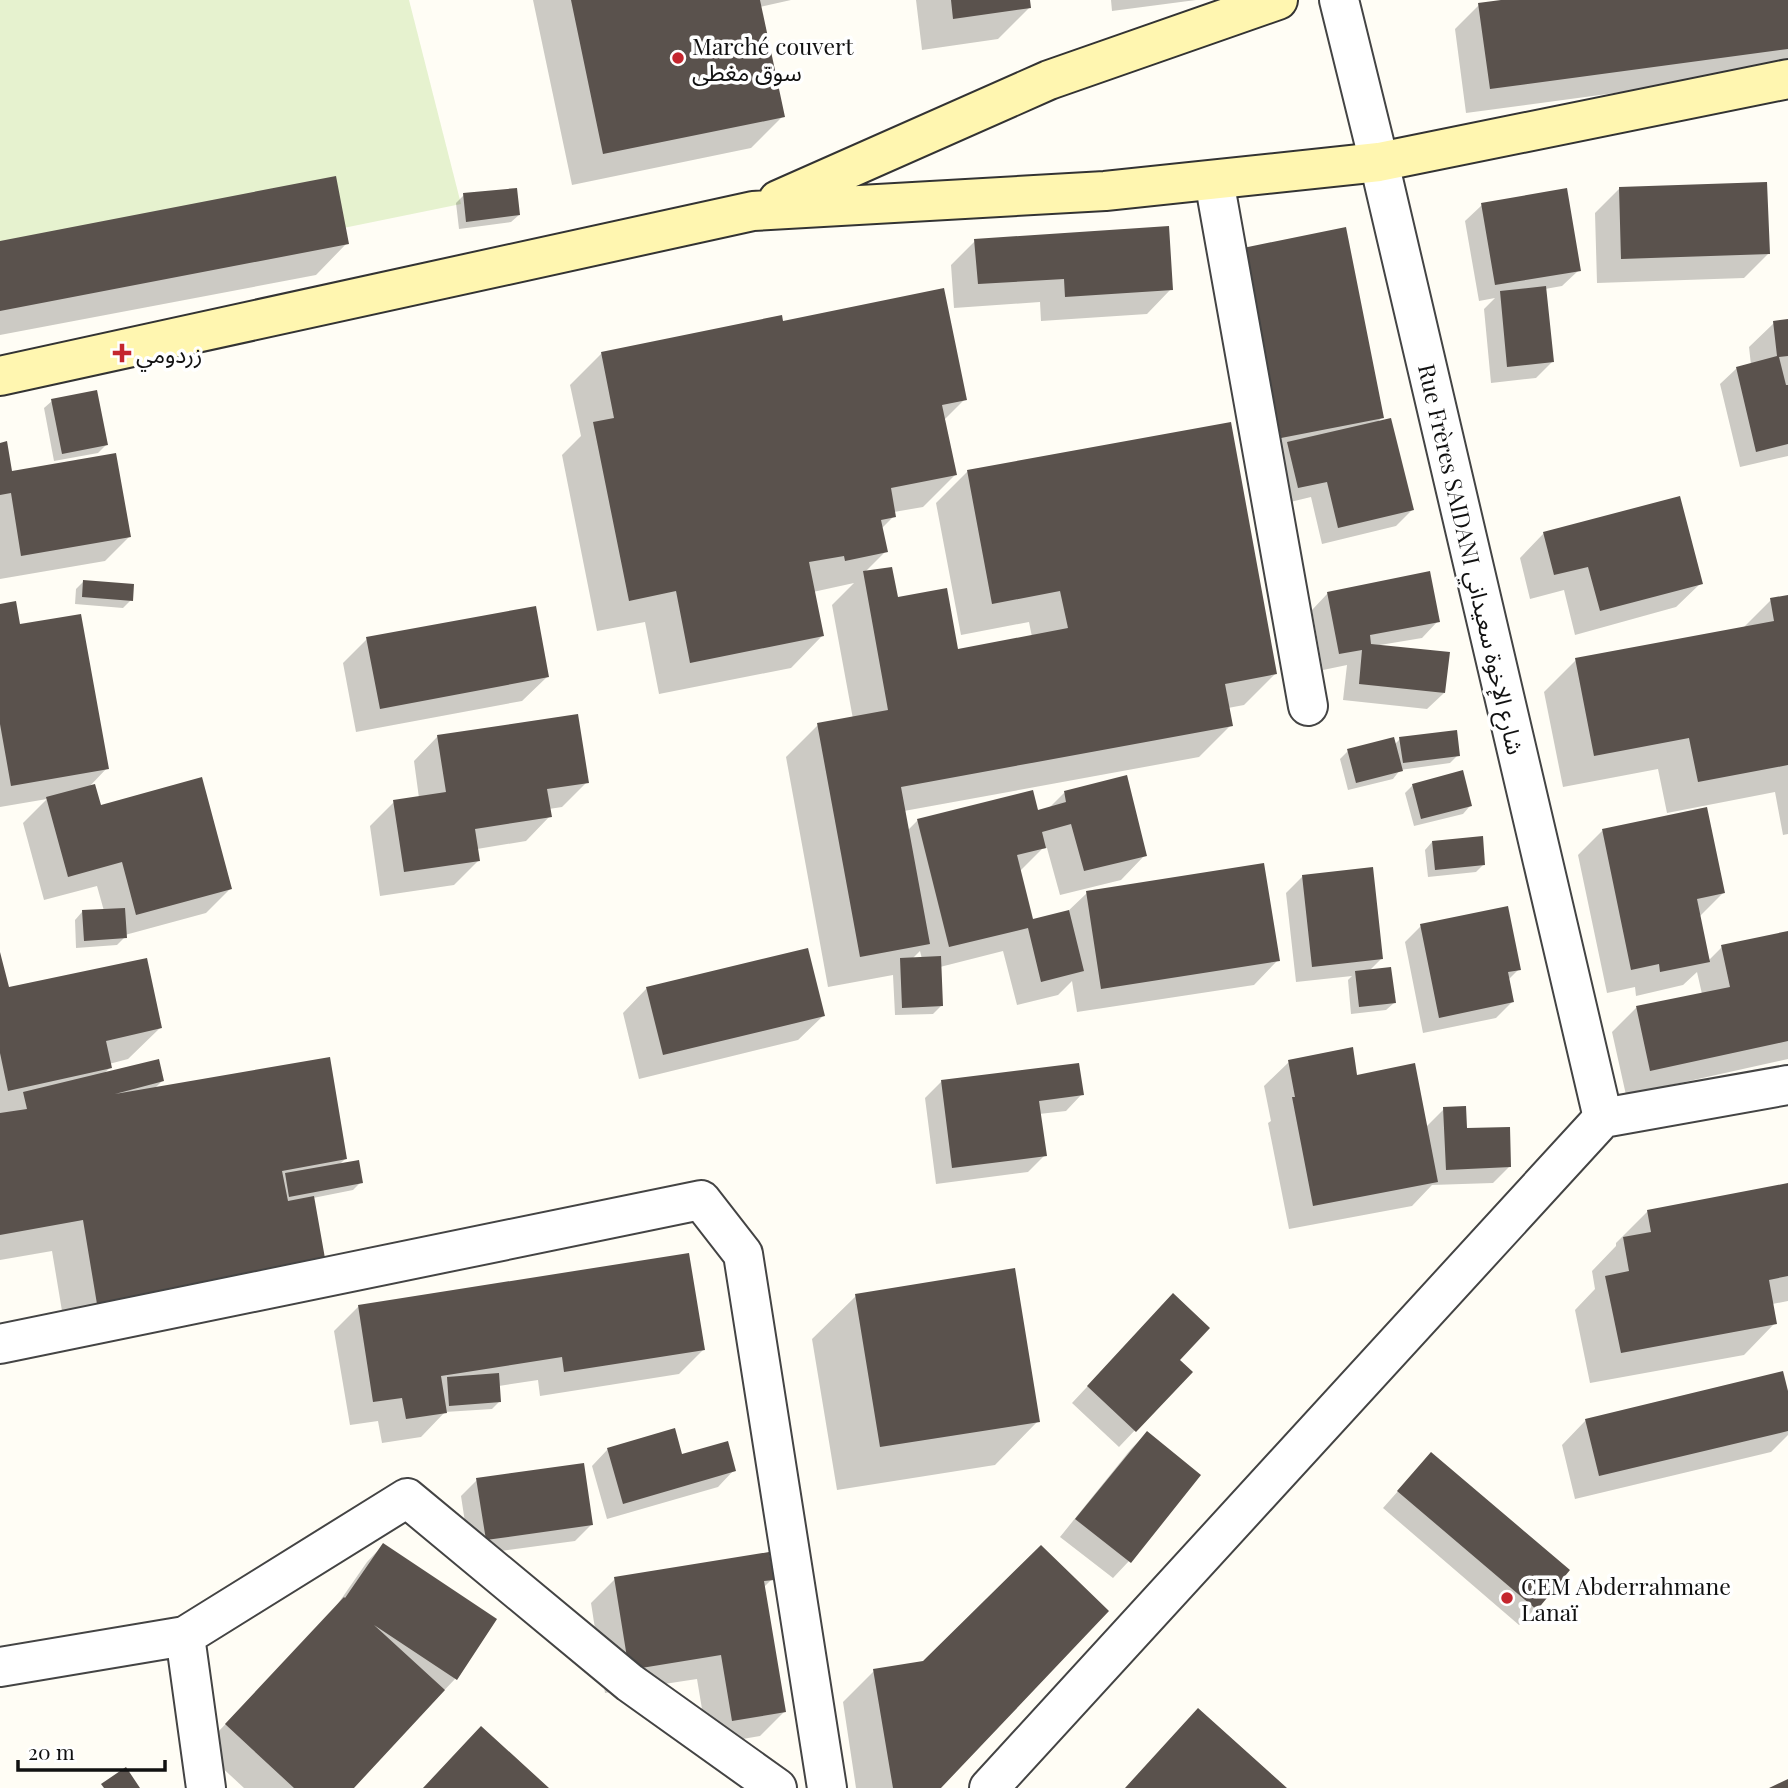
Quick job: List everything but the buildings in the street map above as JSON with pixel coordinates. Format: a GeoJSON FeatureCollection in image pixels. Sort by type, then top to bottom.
{"type":"FeatureCollection","features":[{"type":"Feature","properties":{"kind":"main road"},"geometry":{"type":"LineString","coordinates":[[753,211],[1048,80],[1278,0]]}},
{"type":"Feature","properties":{"kind":"main road"},"geometry":{"type":"LineString","coordinates":[[0,376],[753,211],[1105,191],[1379,162],[1788,79]]}},
{"type":"Feature","properties":{"kind":"street","name":"Rue Frères SAIDANI شارع الإخوة سعيداني"},"geometry":{"type":"LineString","coordinates":[[1339,0],[1603,1118]]}},
{"type":"Feature","properties":{"kind":"street"},"geometry":{"type":"LineString","coordinates":[[1214,180],[1308,706]]}},
{"type":"Feature","properties":{"kind":"street"},"geometry":{"type":"LineString","coordinates":[[989,1788],[1603,1118],[1788,1085]]}},
{"type":"Feature","properties":{"kind":"street"},"geometry":{"type":"LineString","coordinates":[[0,1344],[701,1200],[743,1254],[827,1788]]}},
{"type":"Feature","properties":{"kind":"street"},"geometry":{"type":"LineString","coordinates":[[0,1667],[185,1636],[407,1498],[630,1683],[777,1788]]}},
{"type":"Feature","properties":{"kind":"street"},"geometry":{"type":"LineString","coordinates":[[185,1636],[206,1788]]}},
{"type":"Feature","properties":{"kind":"green space"},"geometry":{"type":"Polygon","coordinates":[[[0,0],[409,0],[461,204],[0,298],[0,0]]]}},
{"type":"Feature","properties":{"kind":"place","name":"Marché couvert سوق مغطى"},"geometry":{"type":"Point","coordinates":[678,58]}},
{"type":"Feature","properties":{"kind":"place","name":"زردومي"},"geometry":{"type":"Point","coordinates":[122,353]}},
{"type":"Feature","properties":{"kind":"place","name":"CEM Abderrahmane Lanaï"},"geometry":{"type":"Point","coordinates":[1507,1598]}}]}
